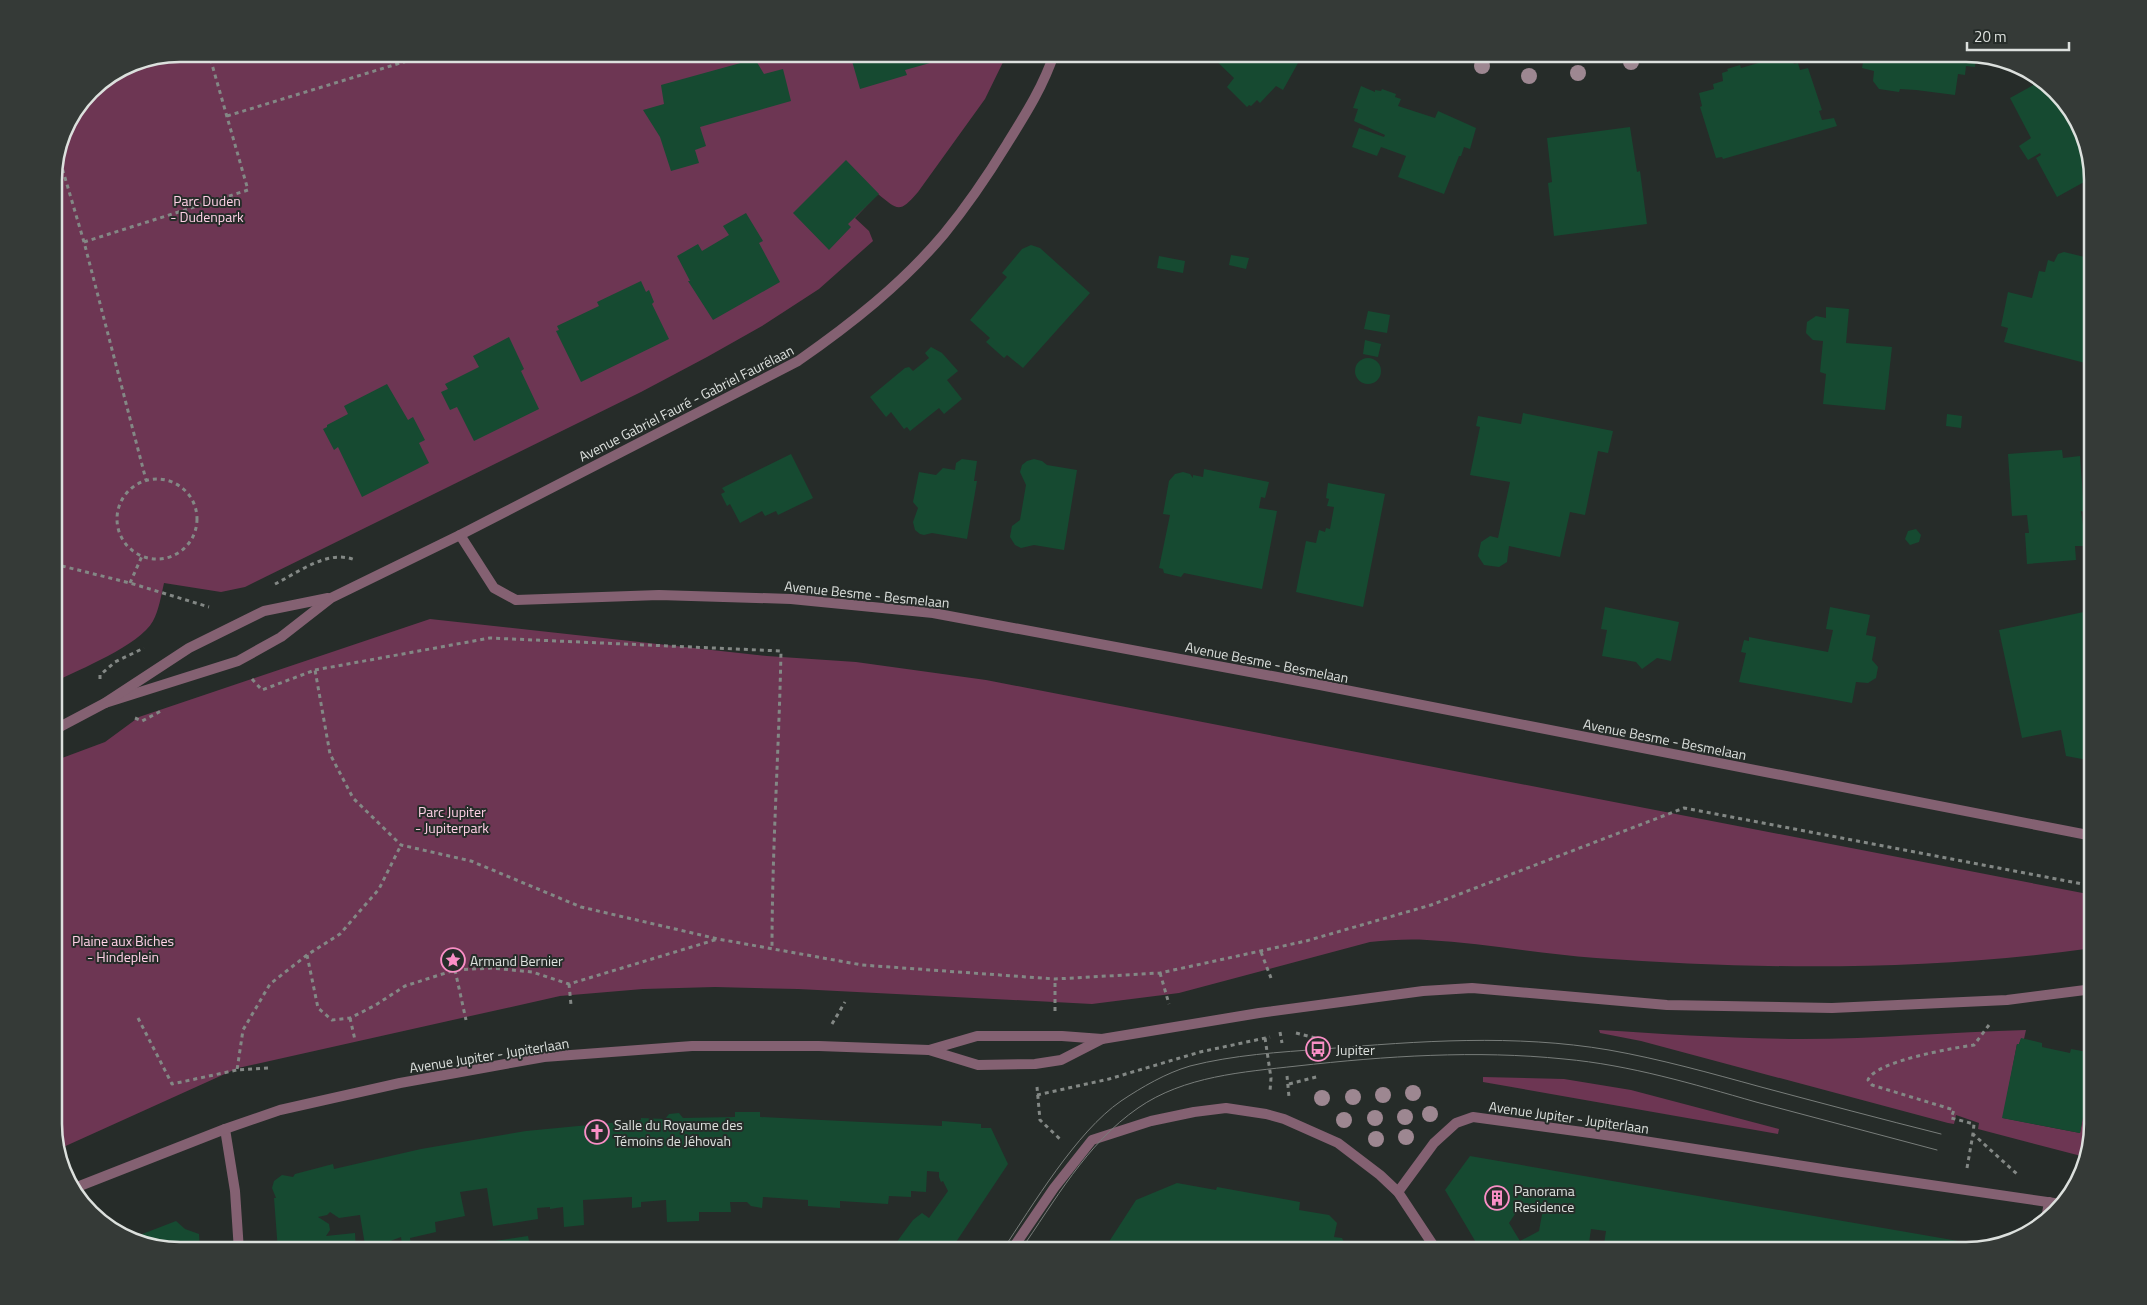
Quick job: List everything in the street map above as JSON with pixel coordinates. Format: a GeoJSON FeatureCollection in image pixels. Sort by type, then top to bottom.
{"type":"FeatureCollection","features":[{"type":"Feature","properties":{"kind":"street","name":"Avenue Gabriel Fauré - Gabriel Faurélaan"},"geometry":{"type":"LineString","coordinates":[[105,703],[238,661],[281,637],[331,598],[460,535],[798,361],[844,329],[882,297],[943,234],[988,175],[1038,94],[1050,63]]}},
{"type":"Feature","properties":{"kind":"street","name":"Avenue Besme - Besmelaan"},"geometry":{"type":"LineString","coordinates":[[460,535],[494,588],[516,600],[659,595],[762,598],[791,599],[933,613],[2084,834]]}},
{"type":"Feature","properties":{"kind":"street","name":"Avenue Gabriel Fauré - Gabriel Faurélaan"},"geometry":{"type":"LineString","coordinates":[[63,725],[105,703],[189,648],[264,611],[331,598]]}},
{"type":"Feature","properties":{"kind":"street"},"geometry":{"type":"LineString","coordinates":[[1259,1013],[1423,991],[1472,988],[1667,1005],[1832,1008],[2007,1000],[2084,990]]}},
{"type":"Feature","properties":{"kind":"street","name":"Avenue Jupiter - Jupiterlaan"},"geometry":{"type":"LineString","coordinates":[[929,1050],[977,1036],[1062,1036],[1102,1039],[1259,1013]]}},
{"type":"Feature","properties":{"kind":"street","name":"Avenue Jupiter - Jupiterlaan"},"geometry":{"type":"LineString","coordinates":[[80,1186],[225,1129],[280,1110],[400,1083],[544,1057],[692,1046],[929,1050],[978,1065],[1035,1064],[1061,1060],[1102,1039]]}},
{"type":"Feature","properties":{"kind":"street"},"geometry":{"type":"LineString","coordinates":[[1017,1242],[1078,1155],[1092,1140],[1151,1120],[1226,1108],[1266,1114],[1284,1119],[1338,1143],[1380,1175],[1398,1192],[1431,1242]]}},
{"type":"Feature","properties":{"kind":"street","name":"Avenue Jupiter - Jupiterlaan"},"geometry":{"type":"LineString","coordinates":[[1398,1192],[1434,1143],[1456,1122],[1473,1117],[1612,1136],[2054,1203]]}},
{"type":"Feature","properties":{"kind":"street"},"geometry":{"type":"LineString","coordinates":[[225,1129],[235,1192],[239,1242]]}},
{"type":"Feature","properties":{"kind":"street"},"geometry":{"type":"LineString","coordinates":[[2047,1210],[2048,1202]]}},
{"type":"Feature","properties":{"kind":"path"},"geometry":{"type":"LineString","coordinates":[[84,242],[248,190],[212,63]]}},
{"type":"Feature","properties":{"kind":"path"},"geometry":{"type":"LineString","coordinates":[[227,116],[401,63]]}},
{"type":"Feature","properties":{"kind":"path"},"geometry":{"type":"LineString","coordinates":[[63,172],[84,242],[146,480]]}},
{"type":"Feature","properties":{"kind":"path"},"geometry":{"type":"LineString","coordinates":[[160,479],[176,483],[188,493],[195,506],[197,521],[194,536],[185,548],[172,557],[157,560],[142,556],[130,549],[121,537],[117,524],[118,510],[123,497],[133,487],[146,480],[160,479]]}},
{"type":"Feature","properties":{"kind":"path"},"geometry":{"type":"LineString","coordinates":[[130,583],[142,556]]}},
{"type":"Feature","properties":{"kind":"path"},"geometry":{"type":"LineString","coordinates":[[63,566],[130,583],[209,607]]}},
{"type":"Feature","properties":{"kind":"path"},"geometry":{"type":"LineString","coordinates":[[251,677],[262,690],[315,670],[490,638],[782,651],[778,778],[772,868],[772,949]]}},
{"type":"Feature","properties":{"kind":"path"},"geometry":{"type":"LineString","coordinates":[[315,670],[330,754],[353,798],[400,845],[471,861],[580,906],[718,939],[862,965],[1056,979],[1160,973],[1306,941],[1431,905],[1684,808],[2084,884]]}},
{"type":"Feature","properties":{"kind":"path"},"geometry":{"type":"LineString","coordinates":[[237,1070],[242,1030],[270,984],[307,955],[340,934],[379,889],[400,845]]}},
{"type":"Feature","properties":{"kind":"path"},"geometry":{"type":"LineString","coordinates":[[307,955],[318,1008],[332,1020],[350,1018],[374,1006],[405,986],[454,970],[492,968],[532,972],[569,984],[718,939]]}},
{"type":"Feature","properties":{"kind":"path"},"geometry":{"type":"LineString","coordinates":[[1261,952],[1271,978]]}},
{"type":"Feature","properties":{"kind":"path"},"geometry":{"type":"LineString","coordinates":[[454,970],[466,1020]]}},
{"type":"Feature","properties":{"kind":"path"},"geometry":{"type":"LineString","coordinates":[[1160,973],[1169,1004]]}},
{"type":"Feature","properties":{"kind":"path"},"geometry":{"type":"LineString","coordinates":[[1055,1011],[1056,979]]}},
{"type":"Feature","properties":{"kind":"path"},"geometry":{"type":"LineString","coordinates":[[569,984],[571,1005]]}},
{"type":"Feature","properties":{"kind":"path"},"geometry":{"type":"LineString","coordinates":[[1963,1190],[1974,1124],[1951,1118],[1954,1110],[1872,1085],[1868,1080],[1869,1077],[1898,1062],[1926,1053],[1974,1045],[2007,1000]]}},
{"type":"Feature","properties":{"kind":"path"},"geometry":{"type":"LineString","coordinates":[[1259,1013],[1271,1078],[1266,1114]]}},
{"type":"Feature","properties":{"kind":"path"},"geometry":{"type":"LineString","coordinates":[[138,1018],[172,1084],[237,1070],[268,1068]]}},
{"type":"Feature","properties":{"kind":"path"},"geometry":{"type":"LineString","coordinates":[[350,1018],[355,1040]]}},
{"type":"Feature","properties":{"kind":"path"},"geometry":{"type":"LineString","coordinates":[[1280,1028],[1282,1043]]}},
{"type":"Feature","properties":{"kind":"path"},"geometry":{"type":"LineString","coordinates":[[1037,1095],[1109,1079],[1200,1052],[1265,1038],[1297,1033],[1315,1038]]}},
{"type":"Feature","properties":{"kind":"path"},"geometry":{"type":"LineString","coordinates":[[1287,1076],[1289,1084],[1288,1101]]}},
{"type":"Feature","properties":{"kind":"path"},"geometry":{"type":"LineString","coordinates":[[1289,1084],[1320,1076]]}},
{"type":"Feature","properties":{"kind":"path"},"geometry":{"type":"LineString","coordinates":[[1036,1081],[1040,1120],[1063,1142]]}},
{"type":"Feature","properties":{"kind":"path"},"geometry":{"type":"LineString","coordinates":[[1973,1134],[2048,1202]]}},
{"type":"Feature","properties":{"kind":"green space","name":"Parc Duden - Dudenpark"},"geometry":{"type":"Polygon","coordinates":[[[180,63],[1003,63],[985,99],[918,192],[907,204],[902,207],[894,206],[878,194],[855,218],[869,231],[873,241],[819,289],[762,326],[641,392],[245,587],[221,592],[164,583],[160,603],[153,621],[135,639],[108,656],[63,678],[63,173],[71,135],[78,121],[97,97],[121,78],[135,71],[157,65],[180,63]]]}},
{"type":"Feature","properties":{"kind":"green space","name":"Parc Jupiter - Jupiterpark"},"geometry":{"type":"Polygon","coordinates":[[[430,619],[767,656],[856,662],[986,680],[2084,893],[2084,949],[1969,961],[1845,966],[1783,966],[1720,965],[1596,958],[1448,941],[1399,940],[1370,942],[1179,993],[1092,1004],[798,989],[715,987],[643,989],[560,996],[238,1068],[65,1146],[63,1132],[63,758],[105,742],[139,717],[430,619]]]}},
{"type":"Feature","properties":{"kind":"green space"},"geometry":{"type":"Polygon","coordinates":[[[1599,1030],[1801,1039],[2026,1030],[2024,1039],[2021,1039],[2019,1044],[2017,1044],[2003,1118],[2080,1133],[2084,1112],[2083,1140],[2080,1155],[1978,1129],[1979,1123],[1956,1115],[1954,1124],[1948,1123],[1641,1041],[1600,1033],[1599,1030]]]}},
{"type":"Feature","properties":{"kind":"green space"},"geometry":{"type":"Polygon","coordinates":[[[1483,1077],[1564,1079],[1631,1090],[1779,1129],[1778,1134],[1483,1082],[1483,1077]]]}},
{"type":"Feature","properties":{"kind":"building"},"geometry":{"type":"Polygon","coordinates":[[[741,63],[757,63],[764,74],[783,69],[791,101],[700,127],[706,146],[695,150],[699,163],[671,171],[660,137],[643,110],[664,104],[661,85],[741,63]]]}},
{"type":"Feature","properties":{"kind":"building"},"geometry":{"type":"Polygon","coordinates":[[[853,63],[930,63],[905,70],[907,75],[860,89],[853,63]]]}},
{"type":"Feature","properties":{"kind":"building"},"geometry":{"type":"Polygon","coordinates":[[[1218,63],[1298,63],[1283,90],[1276,86],[1260,103],[1257,100],[1247,107],[1227,87],[1234,78],[1218,63]]]}},
{"type":"Feature","properties":{"kind":"building"},"geometry":{"type":"Polygon","coordinates":[[[1758,63],[1798,63],[1800,70],[1808,68],[1822,110],[1819,111],[1822,120],[1834,118],[1837,126],[1723,159],[1722,157],[1716,158],[1700,107],[1702,106],[1699,93],[1714,89],[1713,84],[1723,81],[1722,73],[1728,71],[1727,69],[1740,65],[1741,68],[1758,63]]]}},
{"type":"Feature","properties":{"kind":"building"},"geometry":{"type":"Polygon","coordinates":[[[1863,63],[1975,64],[1975,67],[1966,66],[1965,75],[1958,74],[1955,95],[1916,90],[1900,89],[1899,92],[1879,89],[1873,81],[1874,71],[1862,68],[1863,63]]]}},
{"type":"Feature","properties":{"kind":"building"},"geometry":{"type":"Polygon","coordinates":[[[2034,85],[2050,97],[2069,122],[2076,135],[2083,165],[2084,182],[2057,197],[2036,158],[2041,155],[2040,153],[2028,160],[2019,146],[2031,138],[2010,98],[2034,85]]]}},
{"type":"Feature","properties":{"kind":"building"},"geometry":{"type":"Polygon","coordinates":[[[1361,86],[1375,92],[1375,90],[1381,91],[1382,89],[1396,94],[1395,97],[1401,99],[1398,106],[1435,118],[1438,111],[1476,128],[1470,149],[1464,147],[1444,194],[1398,177],[1406,156],[1381,147],[1377,156],[1352,147],[1359,128],[1384,137],[1385,135],[1354,121],[1358,109],[1353,108],[1361,86]]]}},
{"type":"Feature","properties":{"kind":"building"},"geometry":{"type":"Polygon","coordinates":[[[1630,127],[1637,172],[1640,171],[1647,224],[1554,236],[1548,183],[1552,182],[1547,138],[1630,127]]]}},
{"type":"Feature","properties":{"kind":"building"},"geometry":{"type":"Polygon","coordinates":[[[846,160],[879,194],[848,224],[851,227],[829,250],[793,213],[846,160]]]}},
{"type":"Feature","properties":{"kind":"building"},"geometry":{"type":"Polygon","coordinates":[[[746,213],[763,241],[759,243],[780,282],[713,320],[688,281],[690,281],[677,256],[698,244],[702,251],[729,235],[723,226],[746,213]]]}},
{"type":"Feature","properties":{"kind":"building"},"geometry":{"type":"Polygon","coordinates":[[[1031,245],[1040,248],[1090,293],[1023,368],[1007,355],[1004,358],[986,342],[990,338],[970,320],[1007,277],[1002,273],[1022,249],[1031,245]]]}},
{"type":"Feature","properties":{"kind":"building"},"geometry":{"type":"Polygon","coordinates":[[[2064,252],[2084,257],[2084,363],[2004,342],[2008,328],[2001,326],[2008,292],[2032,298],[2039,271],[2045,272],[2048,260],[2054,262],[2058,254],[2064,252]]]}},
{"type":"Feature","properties":{"kind":"building"},"geometry":{"type":"Polygon","coordinates":[[[1231,255],[1249,258],[1246,269],[1229,265],[1231,255]]]}},
{"type":"Feature","properties":{"kind":"building"},"geometry":{"type":"Polygon","coordinates":[[[1159,256],[1185,261],[1183,273],[1157,268],[1159,256]]]}},
{"type":"Feature","properties":{"kind":"building"},"geometry":{"type":"Polygon","coordinates":[[[641,281],[646,292],[649,290],[654,302],[652,304],[669,339],[581,382],[556,331],[559,330],[557,326],[599,306],[597,302],[641,281]]]}},
{"type":"Feature","properties":{"kind":"building"},"geometry":{"type":"Polygon","coordinates":[[[1826,307],[1849,309],[1846,343],[1892,347],[1885,410],[1823,404],[1826,374],[1820,372],[1823,341],[1813,340],[1806,333],[1807,322],[1816,316],[1826,318],[1826,307]]]}},
{"type":"Feature","properties":{"kind":"building"},"geometry":{"type":"Polygon","coordinates":[[[1368,311],[1390,315],[1387,333],[1364,329],[1368,311]]]}},
{"type":"Feature","properties":{"kind":"building"},"geometry":{"type":"Polygon","coordinates":[[[509,337],[524,369],[521,371],[539,409],[474,441],[457,407],[450,410],[441,392],[448,389],[445,384],[479,367],[473,356],[509,337]]]}},
{"type":"Feature","properties":{"kind":"building"},"geometry":{"type":"Polygon","coordinates":[[[1365,340],[1381,344],[1378,357],[1363,354],[1365,340]]]}},
{"type":"Feature","properties":{"kind":"building"},"geometry":{"type":"Polygon","coordinates":[[[931,347],[942,353],[958,371],[947,380],[962,399],[944,414],[939,408],[910,431],[907,427],[904,429],[891,412],[886,417],[870,397],[905,368],[909,367],[913,371],[929,358],[925,353],[931,347]]]}},
{"type":"Feature","properties":{"kind":"building"},"geometry":{"type":"Polygon","coordinates":[[[1368,358],[1377,362],[1381,371],[1377,380],[1368,384],[1359,380],[1355,371],[1359,362],[1368,358]]]}},
{"type":"Feature","properties":{"kind":"building"},"geometry":{"type":"Polygon","coordinates":[[[387,384],[408,420],[413,417],[425,440],[419,443],[429,463],[362,497],[338,447],[334,450],[323,429],[348,414],[344,406],[387,384]]]}},
{"type":"Feature","properties":{"kind":"building"},"geometry":{"type":"Polygon","coordinates":[[[1523,413],[1613,431],[1608,453],[1598,451],[1585,515],[1570,512],[1560,557],[1509,546],[1507,562],[1499,567],[1484,565],[1478,556],[1481,542],[1490,536],[1498,538],[1510,482],[1470,475],[1480,427],[1476,426],[1478,416],[1521,424],[1523,413]]]}},
{"type":"Feature","properties":{"kind":"building"},"geometry":{"type":"Polygon","coordinates":[[[1947,414],[1962,416],[1961,428],[1946,426],[1947,414]]]}},
{"type":"Feature","properties":{"kind":"building"},"geometry":{"type":"Polygon","coordinates":[[[2062,450],[2063,458],[2080,456],[2084,512],[2081,511],[2084,546],[2075,546],[2076,560],[2027,564],[2025,533],[2029,533],[2027,515],[2012,516],[2008,454],[2062,450]]]}},
{"type":"Feature","properties":{"kind":"building"},"geometry":{"type":"Polygon","coordinates":[[[791,454],[813,498],[778,515],[776,511],[765,516],[762,511],[740,523],[730,504],[727,506],[721,494],[725,492],[722,488],[791,454]]]}},
{"type":"Feature","properties":{"kind":"building"},"geometry":{"type":"Polygon","coordinates":[[[962,459],[977,461],[974,481],[977,481],[967,539],[932,533],[920,534],[915,530],[913,522],[918,508],[913,502],[919,472],[936,475],[943,468],[955,470],[956,463],[962,459]]]}},
{"type":"Feature","properties":{"kind":"building"},"geometry":{"type":"Polygon","coordinates":[[[1034,459],[1042,461],[1047,465],[1077,470],[1064,550],[1034,545],[1021,548],[1015,545],[1010,537],[1012,526],[1020,520],[1026,485],[1020,472],[1022,465],[1034,459]]]}},
{"type":"Feature","properties":{"kind":"building"},"geometry":{"type":"Polygon","coordinates":[[[1204,469],[1269,482],[1265,498],[1261,497],[1259,508],[1277,511],[1262,589],[1184,573],[1181,577],[1164,573],[1163,569],[1159,568],[1170,515],[1163,514],[1169,481],[1175,474],[1183,472],[1190,474],[1193,478],[1193,475],[1203,477],[1204,469]]]}},
{"type":"Feature","properties":{"kind":"building"},"geometry":{"type":"Polygon","coordinates":[[[1328,483],[1385,494],[1363,607],[1296,592],[1306,541],[1316,543],[1319,530],[1325,532],[1326,528],[1330,529],[1334,507],[1327,506],[1329,499],[1326,498],[1328,483]]]}},
{"type":"Feature","properties":{"kind":"building"},"geometry":{"type":"Polygon","coordinates":[[[1916,529],[1921,535],[1919,542],[1910,545],[1905,539],[1908,531],[1916,529]]]}},
{"type":"Feature","properties":{"kind":"building"},"geometry":{"type":"Polygon","coordinates":[[[1605,607],[1679,622],[1671,661],[1657,658],[1642,669],[1636,662],[1602,656],[1607,630],[1601,629],[1605,607]]]}},
{"type":"Feature","properties":{"kind":"building"},"geometry":{"type":"Polygon","coordinates":[[[1830,607],[1870,615],[1866,635],[1876,637],[1872,660],[1878,667],[1876,678],[1868,683],[1856,682],[1852,703],[1739,682],[1746,653],[1741,652],[1744,640],[1749,641],[1749,637],[1828,652],[1833,630],[1826,629],[1830,607]]]}},
{"type":"Feature","properties":{"kind":"building"},"geometry":{"type":"Polygon","coordinates":[[[2084,612],[2084,759],[2066,756],[2061,730],[2022,738],[1999,630],[2084,612]]]}},
{"type":"Feature","properties":{"kind":"building"},"geometry":{"type":"Polygon","coordinates":[[[2021,1038],[2042,1043],[2042,1047],[2070,1053],[2071,1049],[2084,1051],[2084,1112],[2080,1133],[2002,1118],[2017,1044],[2019,1044],[2021,1038]]]}},
{"type":"Feature","properties":{"kind":"building"},"geometry":{"type":"Polygon","coordinates":[[[735,1112],[760,1112],[760,1117],[942,1126],[942,1121],[981,1124],[981,1128],[991,1128],[1008,1164],[956,1242],[897,1242],[913,1220],[922,1213],[929,1218],[948,1191],[943,1181],[941,1182],[939,1172],[927,1171],[926,1192],[911,1191],[911,1197],[889,1196],[888,1204],[840,1201],[840,1208],[808,1206],[808,1200],[763,1197],[762,1208],[751,1206],[747,1202],[730,1202],[731,1212],[699,1212],[699,1221],[667,1222],[666,1200],[641,1202],[641,1207],[632,1208],[632,1197],[583,1200],[584,1225],[564,1227],[563,1207],[537,1208],[538,1219],[493,1226],[487,1188],[460,1192],[465,1216],[435,1222],[436,1232],[410,1238],[411,1242],[402,1242],[401,1237],[388,1242],[364,1242],[360,1215],[339,1218],[330,1212],[327,1215],[318,1217],[329,1224],[330,1230],[326,1236],[355,1233],[356,1242],[277,1242],[274,1198],[276,1198],[272,1188],[274,1181],[282,1175],[293,1177],[295,1174],[333,1164],[334,1169],[421,1149],[526,1131],[641,1120],[641,1118],[665,1119],[669,1114],[679,1113],[683,1118],[735,1117],[735,1112]]]}},
{"type":"Feature","properties":{"kind":"building"},"geometry":{"type":"Polygon","coordinates":[[[1470,1156],[1964,1242],[1604,1242],[1606,1231],[1591,1229],[1589,1242],[1476,1242],[1445,1190],[1470,1156]],[[1521,1205],[1509,1223],[1520,1241],[1539,1231],[1543,1209],[1521,1205]]]}},
{"type":"Feature","properties":{"kind":"building"},"geometry":{"type":"Polygon","coordinates":[[[1177,1183],[1216,1190],[1217,1187],[1300,1202],[1299,1210],[1329,1215],[1337,1223],[1334,1237],[1342,1238],[1344,1242],[1109,1242],[1136,1200],[1177,1183]]]}},
{"type":"Feature","properties":{"kind":"building"},"geometry":{"type":"Polygon","coordinates":[[[176,1221],[185,1229],[199,1234],[199,1242],[165,1241],[139,1235],[176,1221]]]}},
{"type":"Feature","properties":{"kind":"building"},"geometry":{"type":"Polygon","coordinates":[[[528,1236],[529,1242],[495,1242],[528,1236]]]}},
{"type":"Feature","properties":{"kind":"tram line"},"geometry":{"type":"LineString","coordinates":[[1008,1242],[1041,1191],[1072,1150],[1104,1114],[1121,1101],[1154,1081],[1190,1066],[1206,1062],[1291,1051],[1467,1040],[1574,1045],[1666,1062],[1941,1134]]}},
{"type":"Feature","properties":{"kind":"tram line"},"geometry":{"type":"LineString","coordinates":[[1026,1242],[1073,1174],[1103,1138],[1119,1122],[1156,1097],[1194,1082],[1235,1073],[1364,1059],[1431,1055],[1498,1055],[1531,1056],[1589,1062],[1661,1076],[1937,1150]]}},
{"type":"Feature","properties":{"kind":"place","name":"Armand Bernier"},"geometry":{"type":"Point","coordinates":[453,960]}},
{"type":"Feature","properties":{"kind":"place","name":"Jupiter"},"geometry":{"type":"Point","coordinates":[1318,1049]}},
{"type":"Feature","properties":{"kind":"place","name":"Salle du Royaume des Témoins de Jéhovah"},"geometry":{"type":"Point","coordinates":[597,1132]}},
{"type":"Feature","properties":{"kind":"place","name":"Panorama Residence"},"geometry":{"type":"Point","coordinates":[1497,1198]}},
{"type":"Feature","properties":{"kind":"park label","name":"Plaine aux Biches - Hindeplein"},"geometry":{"type":"Point","coordinates":[123,948]}}]}
